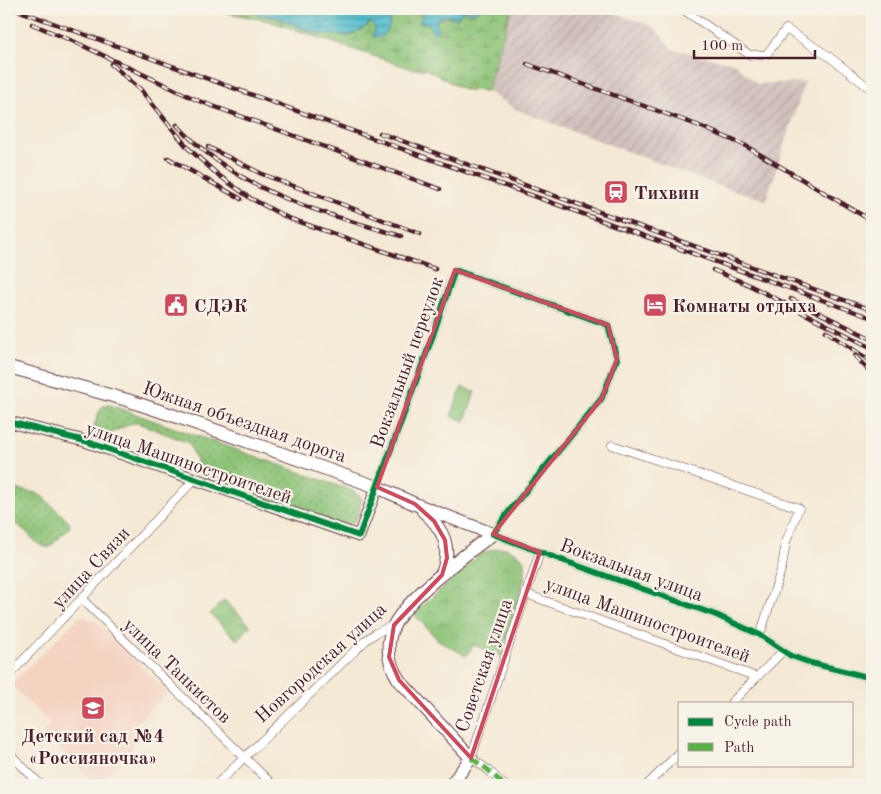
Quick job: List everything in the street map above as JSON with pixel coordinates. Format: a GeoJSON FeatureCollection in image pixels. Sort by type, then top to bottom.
{"type":"FeatureCollection","features":[{"type":"Feature","properties":{"kind":"main road","name":"Южная объездная дорога"},"geometry":{"type":"LineString","coordinates":[[9,367],[127,400],[377,487],[493,534]]}},
{"type":"Feature","properties":{"kind":"main road"},"geometry":{"type":"LineString","coordinates":[[415,504],[434,520],[445,540],[447,558],[442,575]]}},
{"type":"Feature","properties":{"kind":"main road","name":"Новгородская улица"},"geometry":{"type":"LineString","coordinates":[[394,625],[408,606],[442,575],[493,534]]}},
{"type":"Feature","properties":{"kind":"main road"},"geometry":{"type":"LineString","coordinates":[[394,625],[388,650],[392,668],[399,680],[471,758]]}},
{"type":"Feature","properties":{"kind":"main road","name":"Советская улица"},"geometry":{"type":"LineString","coordinates":[[451,785],[471,758]]}},
{"type":"Feature","properties":{"kind":"street"},"geometry":{"type":"LineString","coordinates":[[682,9],[750,55],[766,56],[786,29],[827,55],[872,90]]}},
{"type":"Feature","properties":{"kind":"street","name":"Вокзальный переулок"},"geometry":{"type":"LineString","coordinates":[[359,536],[455,270],[608,325],[616,359]]}},
{"type":"Feature","properties":{"kind":"street","name":"Новгородская улица"},"geometry":{"type":"LineString","coordinates":[[493,534],[510,510],[602,398],[616,359]]}},
{"type":"Feature","properties":{"kind":"street","name":"улица Машиностроителей"},"geometry":{"type":"LineString","coordinates":[[9,422],[86,441],[359,536]]}},
{"type":"Feature","properties":{"kind":"street"},"geometry":{"type":"LineString","coordinates":[[612,445],[799,508],[786,542],[782,567],[760,635]]}},
{"type":"Feature","properties":{"kind":"street","name":"улица Связи"},"geometry":{"type":"LineString","coordinates":[[9,675],[194,480]]}},
{"type":"Feature","properties":{"kind":"street","name":"Вокзальная улица"},"geometry":{"type":"LineString","coordinates":[[493,534],[716,615],[760,635],[783,652],[811,663],[872,678]]}},
{"type":"Feature","properties":{"kind":"street","name":"Советская улица"},"geometry":{"type":"LineString","coordinates":[[471,758],[540,552]]}},
{"type":"Feature","properties":{"kind":"street","name":"улица Машиностроителей"},"geometry":{"type":"LineString","coordinates":[[526,594],[757,677]]}},
{"type":"Feature","properties":{"kind":"street","name":"улица Танкистов"},"geometry":{"type":"LineString","coordinates":[[82,600],[273,785]]}},
{"type":"Feature","properties":{"kind":"street","name":"Новгородская улица"},"geometry":{"type":"LineString","coordinates":[[216,785],[366,640],[394,625]]}},
{"type":"Feature","properties":{"kind":"street"},"geometry":{"type":"LineString","coordinates":[[732,702],[783,652]]}},
{"type":"Feature","properties":{"kind":"street"},"geometry":{"type":"LineString","coordinates":[[9,753],[41,785]]}},
{"type":"Feature","properties":{"kind":"street"},"geometry":{"type":"LineString","coordinates":[[647,785],[678,754]]}},
{"type":"Feature","properties":{"kind":"street"},"geometry":{"type":"LineString","coordinates":[[471,758],[487,769],[504,785]]}},
{"type":"Feature","properties":{"kind":"highlighted area"},"geometry":{"type":"Polygon","coordinates":[[[455,270],[608,325],[617,359],[602,398],[493,534],[540,552],[471,758],[399,680],[389,657],[394,625],[442,575],[447,558],[445,540],[434,521],[415,504],[377,487],[455,270]]]}},
{"type":"Feature","properties":{"kind":"shaded area"},"geometry":{"type":"Polygon","coordinates":[[[511,9],[604,9],[654,27],[672,49],[734,63],[757,84],[805,82],[766,200],[714,184],[517,110],[487,91],[511,9]]]}},
{"type":"Feature","properties":{"kind":"shaded area","name":"Детский сад №4 «Россияночка»"},"geometry":{"type":"Polygon","coordinates":[[[80,616],[96,621],[168,692],[133,727],[132,750],[97,785],[43,732],[51,724],[11,685],[80,616]]]}},
{"type":"Feature","properties":{"kind":"green space"},"geometry":{"type":"Polygon","coordinates":[[[207,9],[255,9],[259,15],[278,18],[316,33],[361,30],[371,22],[375,29],[391,11],[388,9],[434,9],[419,23],[457,18],[463,11],[475,13],[480,9],[511,9],[487,91],[464,90],[426,69],[412,69],[269,21],[207,9]]]}},
{"type":"Feature","properties":{"kind":"green space"},"geometry":{"type":"Polygon","coordinates":[[[462,387],[475,392],[465,421],[451,416],[462,387]]]}},
{"type":"Feature","properties":{"kind":"green space"},"geometry":{"type":"Polygon","coordinates":[[[104,405],[110,405],[353,491],[361,497],[358,514],[352,523],[340,525],[203,477],[189,443],[138,423],[132,423],[97,440],[93,437],[97,415],[104,405]]]}},
{"type":"Feature","properties":{"kind":"green space"},"geometry":{"type":"Polygon","coordinates":[[[9,488],[36,493],[43,497],[68,521],[70,524],[69,528],[50,547],[39,544],[23,529],[9,521],[9,488]]]}},
{"type":"Feature","properties":{"kind":"green space"},"geometry":{"type":"Polygon","coordinates":[[[500,548],[507,548],[521,556],[525,563],[525,577],[501,656],[474,645],[466,656],[438,640],[414,614],[478,556],[500,548]]]}},
{"type":"Feature","properties":{"kind":"green space"},"geometry":{"type":"Polygon","coordinates":[[[224,600],[251,626],[237,640],[210,614],[224,600]]]}},
{"type":"Feature","properties":{"kind":"water"},"geometry":{"type":"Polygon","coordinates":[[[255,9],[391,10],[389,28],[382,37],[372,37],[375,29],[371,22],[361,30],[348,36],[316,33],[278,18],[259,15],[255,9]]]}},
{"type":"Feature","properties":{"kind":"water"},"geometry":{"type":"Polygon","coordinates":[[[425,9],[480,9],[475,13],[463,11],[457,18],[446,16],[436,20],[438,32],[433,33],[428,23],[419,23],[425,9]]]}},
{"type":"Feature","properties":{"kind":"railway"},"geometry":{"type":"LineString","coordinates":[[14,9],[872,318]]}},
{"type":"Feature","properties":{"kind":"railway"},"geometry":{"type":"LineString","coordinates":[[118,9],[127,11]]}},
{"type":"Feature","properties":{"kind":"railway"},"geometry":{"type":"LineString","coordinates":[[32,24],[75,42],[199,101],[440,189]]}},
{"type":"Feature","properties":{"kind":"railway"},"geometry":{"type":"LineString","coordinates":[[111,64],[140,89],[188,148],[217,174],[250,198],[288,218],[435,269]]}},
{"type":"Feature","properties":{"kind":"railway"},"geometry":{"type":"LineString","coordinates":[[527,64],[697,125],[744,145],[872,221]]}},
{"type":"Feature","properties":{"kind":"railway"},"geometry":{"type":"LineString","coordinates":[[177,125],[201,148],[226,167],[253,183],[309,208],[401,236]]}},
{"type":"Feature","properties":{"kind":"railway"},"geometry":{"type":"LineString","coordinates":[[380,133],[872,310]]}},
{"type":"Feature","properties":{"kind":"railway"},"geometry":{"type":"LineString","coordinates":[[208,147],[262,174],[420,234]]}},
{"type":"Feature","properties":{"kind":"railway"},"geometry":{"type":"LineString","coordinates":[[168,158],[241,199]]}},
{"type":"Feature","properties":{"kind":"railway"},"geometry":{"type":"LineString","coordinates":[[713,270],[745,283],[872,348]]}},
{"type":"Feature","properties":{"kind":"railway"},"geometry":{"type":"LineString","coordinates":[[791,299],[872,339]]}},
{"type":"Feature","properties":{"kind":"railway"},"geometry":{"type":"LineString","coordinates":[[826,331],[872,362]]}},
{"type":"Feature","properties":{"kind":"railway"},"geometry":{"type":"LineString","coordinates":[[855,356],[872,374]]}},
{"type":"Feature","properties":{"kind":"marked path"},"geometry":{"type":"LineString","coordinates":[[471,758],[487,769],[504,785]]}},
{"type":"Feature","properties":{"kind":"cycle path"},"geometry":{"type":"LineString","coordinates":[[9,422],[85,441],[359,536],[455,270],[608,325],[617,359],[602,398],[510,510],[493,534],[716,615],[760,635],[791,656],[811,663],[872,678]]}},
{"type":"Feature","properties":{"kind":"place","name":"Тихвин"},"geometry":{"type":"Point","coordinates":[616,192]}},
{"type":"Feature","properties":{"kind":"place","name":"СДЭК"},"geometry":{"type":"Point","coordinates":[176,305]}},
{"type":"Feature","properties":{"kind":"place","name":"Комнаты отдыха"},"geometry":{"type":"Point","coordinates":[655,305]}},
{"type":"Feature","properties":{"kind":"place","name":"Детский сад №4 «Россияночка»"},"geometry":{"type":"Point","coordinates":[93,708]}}]}
